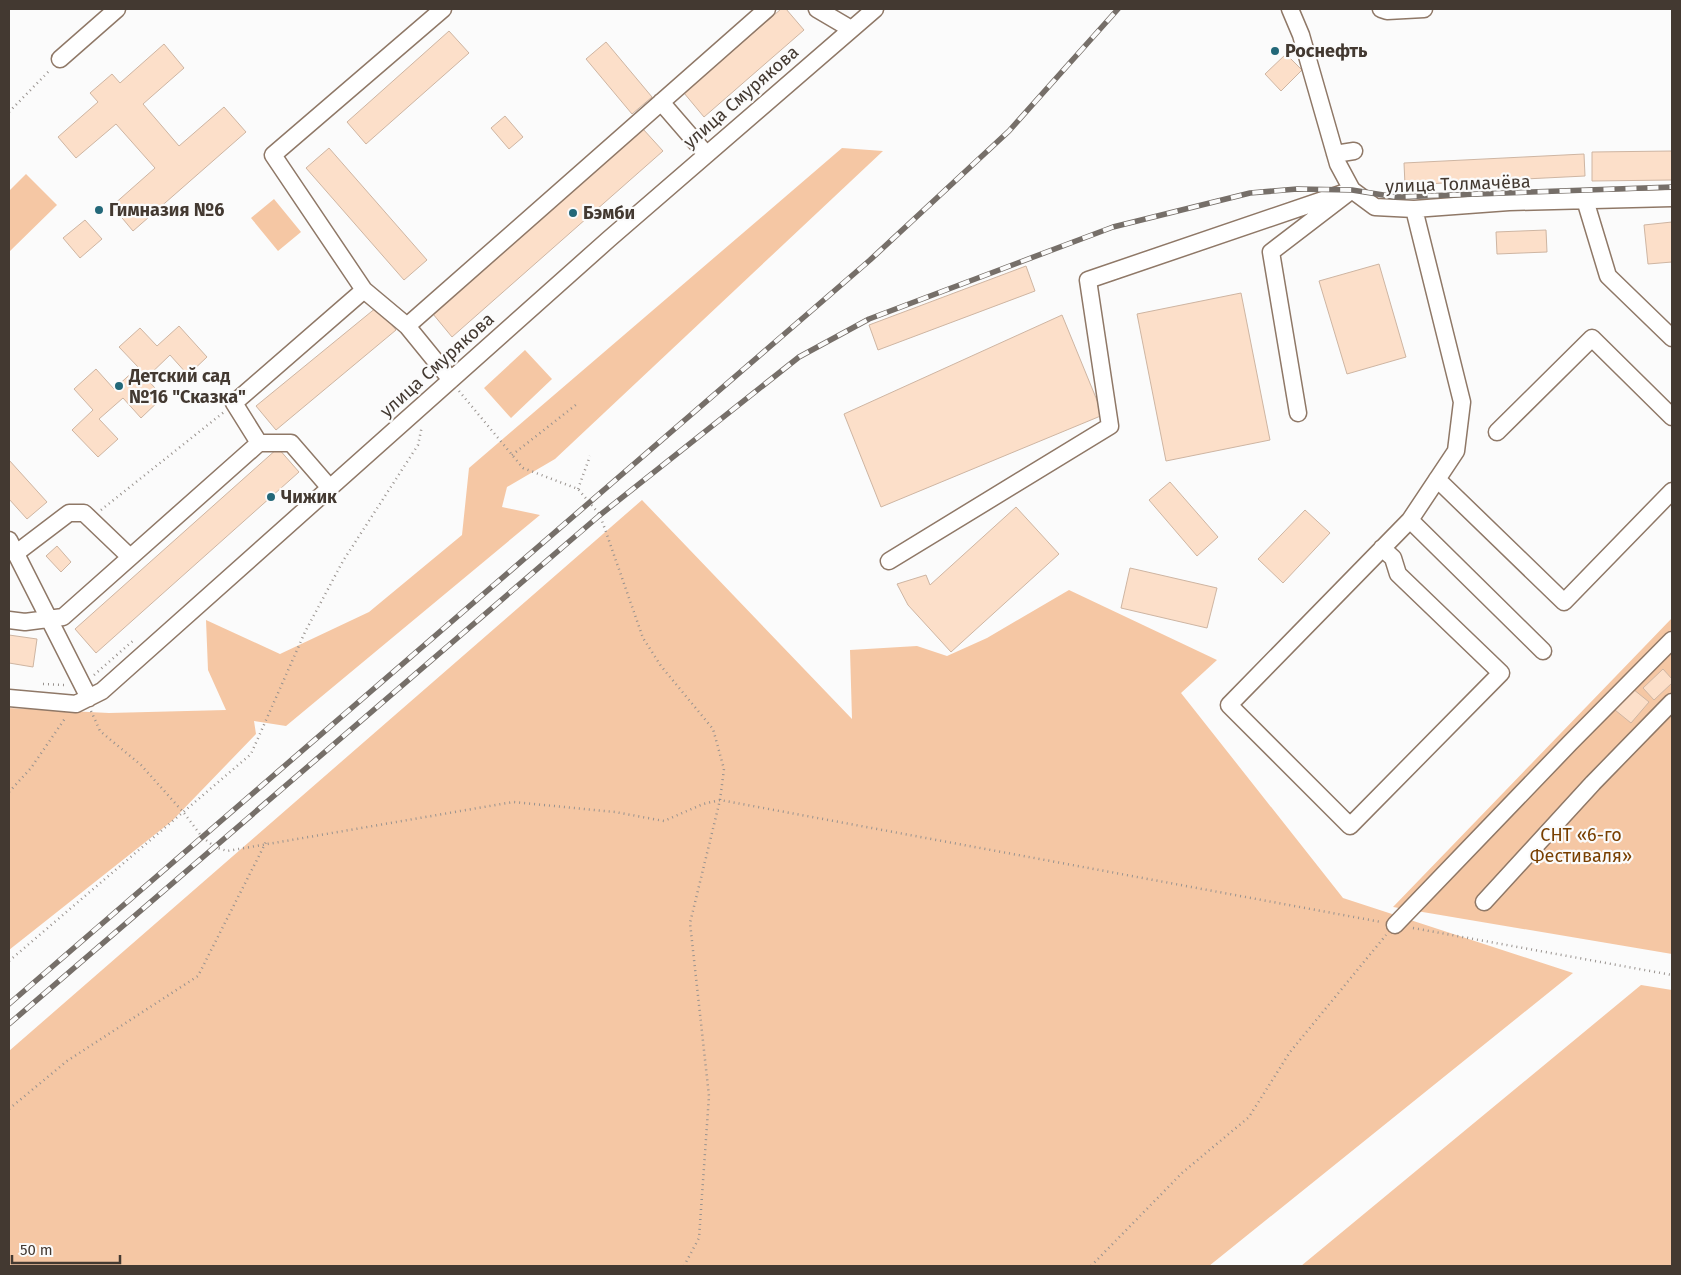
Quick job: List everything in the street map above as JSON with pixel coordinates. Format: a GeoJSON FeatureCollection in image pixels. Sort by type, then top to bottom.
{"type":"FeatureCollection","features":[{"type":"Feature","properties":{"kind":"street"},"geometry":{"type":"LineString","coordinates":[[60,59],[117,9]]}},
{"type":"Feature","properties":{"kind":"street"},"geometry":{"type":"LineString","coordinates":[[443,9],[273,155],[364,290],[407,326],[451,380]]}},
{"type":"Feature","properties":{"kind":"street"},"geometry":{"type":"LineString","coordinates":[[407,326],[767,9]]}},
{"type":"Feature","properties":{"kind":"street"},"geometry":{"type":"LineString","coordinates":[[817,9],[851,29]]}},
{"type":"Feature","properties":{"kind":"street","name":"улица Смурякова"},"geometry":{"type":"LineString","coordinates":[[84,701],[102,691],[706,154],[875,9]]}},
{"type":"Feature","properties":{"kind":"street","name":"улица Толмачёва"},"geometry":{"type":"LineString","coordinates":[[1290,9],[1301,35],[1335,154],[1352,190],[1376,207],[1414,209],[1509,202],[1672,198]]}},
{"type":"Feature","properties":{"kind":"street"},"geometry":{"type":"LineString","coordinates":[[1381,9],[1387,11],[1424,9]]}},
{"type":"Feature","properties":{"kind":"street"},"geometry":{"type":"LineString","coordinates":[[661,102],[706,154]]}},
{"type":"Feature","properties":{"kind":"street"},"geometry":{"type":"LineString","coordinates":[[1335,154],[1354,151]]}},
{"type":"Feature","properties":{"kind":"street"},"geometry":{"type":"LineString","coordinates":[[1298,413],[1271,252],[1352,190]]}},
{"type":"Feature","properties":{"kind":"street"},"geometry":{"type":"LineString","coordinates":[[889,561],[1110,426],[1088,280],[1352,190]]}},
{"type":"Feature","properties":{"kind":"street"},"geometry":{"type":"LineString","coordinates":[[1585,200],[1608,276],[1672,338]]}},
{"type":"Feature","properties":{"kind":"street"},"geometry":{"type":"LineString","coordinates":[[1382,548],[1393,558],[1398,574],[1501,673],[1350,826],[1229,705],[1382,548],[1410,520],[1456,451],[1461,426],[1462,402],[1414,209]]}},
{"type":"Feature","properties":{"kind":"street"},"geometry":{"type":"LineString","coordinates":[[259,443],[234,403],[364,290]]}},
{"type":"Feature","properties":{"kind":"street"},"geometry":{"type":"LineString","coordinates":[[1497,432],[1592,338],[1672,417]]}},
{"type":"Feature","properties":{"kind":"street"},"geometry":{"type":"LineString","coordinates":[[9,620],[25,622],[63,617],[259,443],[291,443],[330,488]]}},
{"type":"Feature","properties":{"kind":"street"},"geometry":{"type":"LineString","coordinates":[[1437,479],[1564,602],[1672,491]]}},
{"type":"Feature","properties":{"kind":"street"},"geometry":{"type":"LineString","coordinates":[[9,698],[84,701],[48,620],[12,547],[69,513],[84,513],[130,557]]}},
{"type":"Feature","properties":{"kind":"street"},"geometry":{"type":"LineString","coordinates":[[1410,520],[1543,651]]}},
{"type":"Feature","properties":{"kind":"street"},"geometry":{"type":"LineString","coordinates":[[1395,925],[1570,742],[1672,640]]}},
{"type":"Feature","properties":{"kind":"street"},"geometry":{"type":"LineString","coordinates":[[1484,902],[1593,783],[1672,702]]}},
{"type":"Feature","properties":{"kind":"path"},"geometry":{"type":"LineString","coordinates":[[9,112],[60,59]]}},
{"type":"Feature","properties":{"kind":"path"},"geometry":{"type":"LineString","coordinates":[[451,380],[523,468],[578,489],[600,515],[643,638],[661,666],[713,729],[724,769],[720,800],[690,924],[709,1096],[699,1238],[684,1266]]}},
{"type":"Feature","properties":{"kind":"path"},"geometry":{"type":"LineString","coordinates":[[9,961],[184,814],[251,754],[309,624],[343,561],[418,445],[428,401]]}},
{"type":"Feature","properties":{"kind":"path"},"geometry":{"type":"LineString","coordinates":[[90,518],[234,403]]}},
{"type":"Feature","properties":{"kind":"path"},"geometry":{"type":"LineString","coordinates":[[512,456],[577,404]]}},
{"type":"Feature","properties":{"kind":"path"},"geometry":{"type":"LineString","coordinates":[[578,489],[590,456]]}},
{"type":"Feature","properties":{"kind":"path"},"geometry":{"type":"LineString","coordinates":[[9,792],[31,768],[84,701],[100,731],[141,765],[202,837],[215,847],[227,851],[266,842],[513,802],[615,812],[664,821],[703,804],[720,800],[1672,975]]}},
{"type":"Feature","properties":{"kind":"path"},"geometry":{"type":"LineString","coordinates":[[9,1109],[67,1061],[198,976],[266,842]]}},
{"type":"Feature","properties":{"kind":"path"},"geometry":{"type":"LineString","coordinates":[[1091,1266],[1182,1173],[1249,1117],[1290,1052],[1395,925]]}},
{"type":"Feature","properties":{"kind":"green space"},"geometry":{"type":"Polygon","coordinates":[[[842,148],[883,151],[555,459],[507,487],[502,507],[540,515],[286,726],[254,721],[256,734],[172,821],[9,950],[9,708],[109,713],[226,710],[208,670],[206,620],[280,654],[369,612],[462,535],[469,468],[842,148]]]}},
{"type":"Feature","properties":{"kind":"green space"},"geometry":{"type":"Polygon","coordinates":[[[26,174],[57,205],[9,252],[9,191],[26,174]]]}},
{"type":"Feature","properties":{"kind":"green space"},"geometry":{"type":"Polygon","coordinates":[[[274,199],[301,232],[278,251],[251,218],[274,199]]]}},
{"type":"Feature","properties":{"kind":"green space"},"geometry":{"type":"Polygon","coordinates":[[[525,350],[552,379],[511,418],[484,388],[525,350]]]}},
{"type":"Feature","properties":{"kind":"green space"},"geometry":{"type":"Polygon","coordinates":[[[642,500],[852,719],[850,650],[917,646],[947,656],[987,638],[1069,590],[1217,660],[1181,693],[1343,898],[1573,973],[1209,1266],[9,1266],[9,1051],[642,500]]]}},
{"type":"Feature","properties":{"kind":"green space","name":"СНТ «6-го Фестиваля»"},"geometry":{"type":"Polygon","coordinates":[[[1672,618],[1672,954],[1393,907],[1672,618]]]}},
{"type":"Feature","properties":{"kind":"green space"},"geometry":{"type":"Polygon","coordinates":[[[1641,985],[1672,990],[1672,1266],[1301,1266],[1641,985]]]}},
{"type":"Feature","properties":{"kind":"building"},"geometry":{"type":"Polygon","coordinates":[[[781,9],[786,9],[804,30],[704,117],[684,93],[781,9]]]}},
{"type":"Feature","properties":{"kind":"building"},"geometry":{"type":"Polygon","coordinates":[[[449,31],[469,53],[366,144],[347,122],[449,31]]]}},
{"type":"Feature","properties":{"kind":"building"},"geometry":{"type":"Polygon","coordinates":[[[606,42],[652,97],[632,114],[586,59],[606,42]]]}},
{"type":"Feature","properties":{"kind":"building"},"geometry":{"type":"Polygon","coordinates":[[[164,44],[184,68],[143,104],[179,146],[224,107],[246,132],[133,231],[112,206],[155,168],[116,124],[76,158],[58,137],[98,102],[90,93],[112,74],[120,83],[164,44]]]}},
{"type":"Feature","properties":{"kind":"building"},"geometry":{"type":"Polygon","coordinates":[[[1286,54],[1302,70],[1281,91],[1265,74],[1286,54]]]}},
{"type":"Feature","properties":{"kind":"building"},"geometry":{"type":"Polygon","coordinates":[[[505,116],[523,137],[509,149],[491,128],[505,116]]]}},
{"type":"Feature","properties":{"kind":"building"},"geometry":{"type":"Polygon","coordinates":[[[643,129],[663,151],[452,337],[433,314],[643,129]]]}},
{"type":"Feature","properties":{"kind":"building"},"geometry":{"type":"Polygon","coordinates":[[[329,148],[427,260],[404,280],[306,168],[329,148]]]}},
{"type":"Feature","properties":{"kind":"building"},"geometry":{"type":"Polygon","coordinates":[[[1672,151],[1672,180],[1592,181],[1592,152],[1672,151]]]}},
{"type":"Feature","properties":{"kind":"building"},"geometry":{"type":"Polygon","coordinates":[[[1584,154],[1585,176],[1405,185],[1404,163],[1584,154]]]}},
{"type":"Feature","properties":{"kind":"building"},"geometry":{"type":"Polygon","coordinates":[[[85,220],[102,239],[80,258],[63,238],[85,220]]]}},
{"type":"Feature","properties":{"kind":"building"},"geometry":{"type":"Polygon","coordinates":[[[1672,222],[1672,262],[1648,264],[1644,225],[1672,222]]]}},
{"type":"Feature","properties":{"kind":"building"},"geometry":{"type":"Polygon","coordinates":[[[1546,230],[1547,252],[1497,254],[1496,232],[1546,230]]]}},
{"type":"Feature","properties":{"kind":"building"},"geometry":{"type":"Polygon","coordinates":[[[1379,264],[1406,357],[1347,374],[1319,281],[1379,264]]]}},
{"type":"Feature","properties":{"kind":"building"},"geometry":{"type":"Polygon","coordinates":[[[1026,266],[1035,291],[878,350],[869,325],[1026,266]]]}},
{"type":"Feature","properties":{"kind":"building"},"geometry":{"type":"Polygon","coordinates":[[[1241,293],[1270,440],[1166,461],[1137,314],[1241,293]]]}},
{"type":"Feature","properties":{"kind":"building"},"geometry":{"type":"Polygon","coordinates":[[[377,307],[396,330],[276,430],[256,406],[377,307]]]}},
{"type":"Feature","properties":{"kind":"building"},"geometry":{"type":"Polygon","coordinates":[[[1062,315],[1103,415],[881,507],[844,414],[1062,315]]]}},
{"type":"Feature","properties":{"kind":"building"},"geometry":{"type":"Polygon","coordinates":[[[179,326],[207,357],[188,375],[170,355],[146,378],[163,397],[141,418],[123,398],[99,419],[118,439],[98,457],[72,430],[93,410],[74,389],[96,369],[114,389],[138,367],[119,347],[140,328],[157,346],[179,326]]]}},
{"type":"Feature","properties":{"kind":"building"},"geometry":{"type":"Polygon","coordinates":[[[278,448],[299,472],[96,653],[75,629],[278,448]]]}},
{"type":"Feature","properties":{"kind":"building"},"geometry":{"type":"Polygon","coordinates":[[[9,460],[47,502],[27,519],[9,499],[9,460]]]}},
{"type":"Feature","properties":{"kind":"building"},"geometry":{"type":"Polygon","coordinates":[[[1170,482],[1218,537],[1197,556],[1149,500],[1170,482]]]}},
{"type":"Feature","properties":{"kind":"building"},"geometry":{"type":"Polygon","coordinates":[[[1016,507],[1059,554],[951,652],[908,605],[897,584],[926,575],[930,585],[1016,507]]]}},
{"type":"Feature","properties":{"kind":"building"},"geometry":{"type":"Polygon","coordinates":[[[1305,510],[1330,533],[1283,583],[1258,559],[1305,510]]]}},
{"type":"Feature","properties":{"kind":"building"},"geometry":{"type":"Polygon","coordinates":[[[57,546],[71,562],[61,572],[46,556],[57,546]]]}},
{"type":"Feature","properties":{"kind":"building"},"geometry":{"type":"Polygon","coordinates":[[[1130,568],[1217,588],[1207,628],[1121,608],[1130,568]]]}},
{"type":"Feature","properties":{"kind":"building"},"geometry":{"type":"Polygon","coordinates":[[[9,635],[37,639],[33,667],[9,663],[9,635]]]}},
{"type":"Feature","properties":{"kind":"building"},"geometry":{"type":"Polygon","coordinates":[[[1663,669],[1672,679],[1672,683],[1654,700],[1643,688],[1663,669]]]}},
{"type":"Feature","properties":{"kind":"building"},"geometry":{"type":"Polygon","coordinates":[[[1633,689],[1649,702],[1631,723],[1615,710],[1633,689]]]}},
{"type":"Feature","properties":{"kind":"railway"},"geometry":{"type":"LineString","coordinates":[[9,1004],[870,260],[1009,131],[1118,9]]}},
{"type":"Feature","properties":{"kind":"railway"},"geometry":{"type":"LineString","coordinates":[[9,1024],[600,515],[799,357],[869,319],[1113,227],[1250,193],[1297,189],[1352,190],[1396,197],[1672,187]]}},
{"type":"Feature","properties":{"kind":"place","name":"Роснефть"},"geometry":{"type":"Point","coordinates":[1275,51]}},
{"type":"Feature","properties":{"kind":"place","name":"Гимназия №6"},"geometry":{"type":"Point","coordinates":[99,210]}},
{"type":"Feature","properties":{"kind":"place","name":"Бэмби"},"geometry":{"type":"Point","coordinates":[573,213]}},
{"type":"Feature","properties":{"kind":"place","name":"Детский сад №16 \"Сказка\""},"geometry":{"type":"Point","coordinates":[119,386]}},
{"type":"Feature","properties":{"kind":"place","name":"Чижик"},"geometry":{"type":"Point","coordinates":[271,497]}}]}
